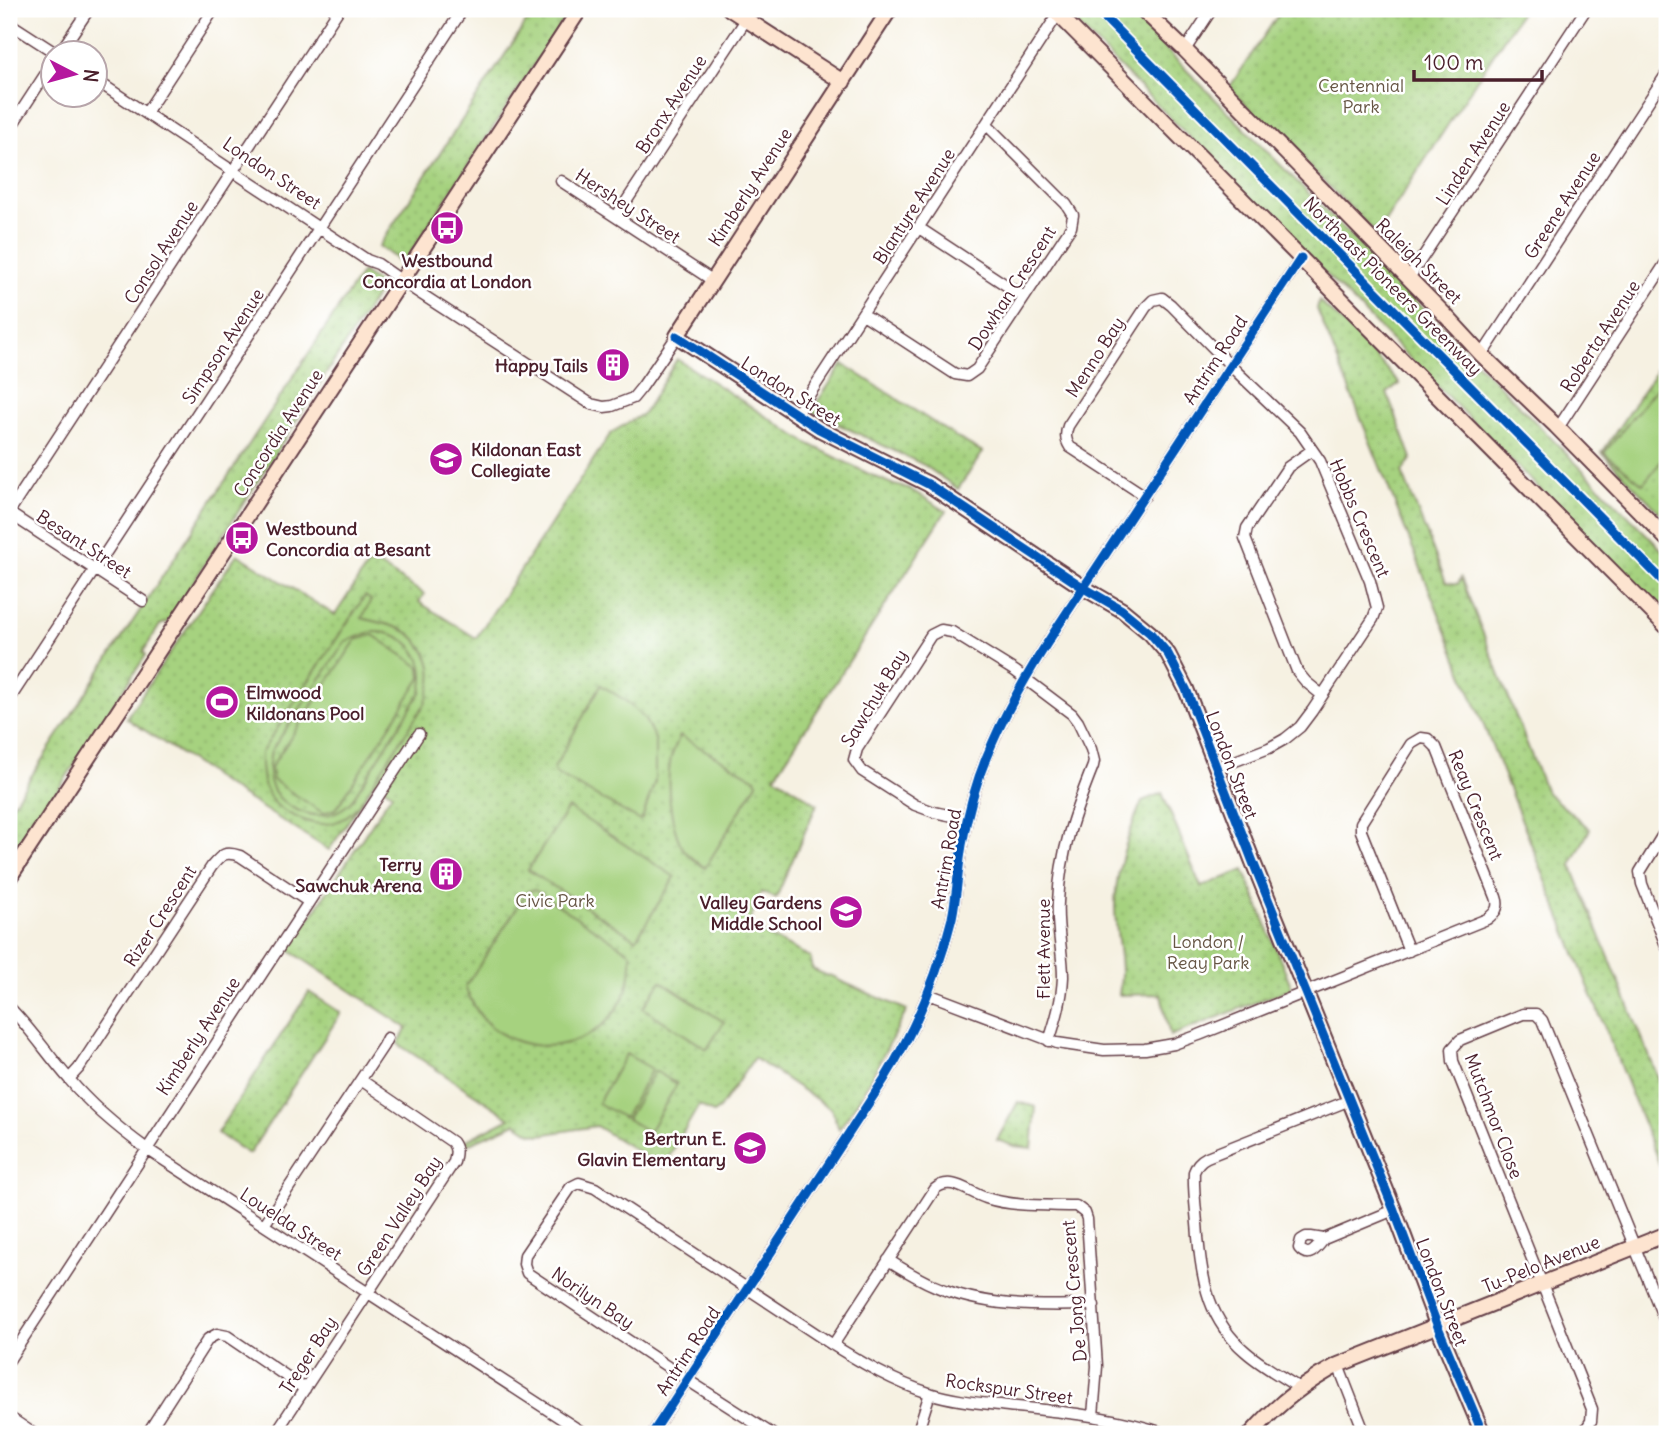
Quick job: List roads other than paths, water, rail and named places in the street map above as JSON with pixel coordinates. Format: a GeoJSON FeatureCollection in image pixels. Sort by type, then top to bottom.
{"type":"FeatureCollection","features":[{"type":"Feature","properties":{"kind":"street"},"geometry":{"type":"LineString","coordinates":[[69,38],[89,9]]}},
{"type":"Feature","properties":{"kind":"street"},"geometry":{"type":"LineString","coordinates":[[146,113],[214,9]]}},
{"type":"Feature","properties":{"kind":"street","name":"Consol Avenue"},"geometry":{"type":"LineString","coordinates":[[9,513],[340,9]]}},
{"type":"Feature","properties":{"kind":"street","name":"Simpson Avenue"},"geometry":{"type":"LineString","coordinates":[[9,700],[463,9]]}},
{"type":"Feature","properties":{"kind":"street","name":"Concordia Avenue"},"geometry":{"type":"LineString","coordinates":[[9,878],[580,9]]}},
{"type":"Feature","properties":{"kind":"street"},"geometry":{"type":"LineString","coordinates":[[730,9],[749,14],[843,82]]}},
{"type":"Feature","properties":{"kind":"street","name":"Kimberly Avenue"},"geometry":{"type":"LineString","coordinates":[[642,387],[890,9]]}},
{"type":"Feature","properties":{"kind":"street","name":"Raleigh Street"},"geometry":{"type":"LineString","coordinates":[[1142,9],[1667,539]]}},
{"type":"Feature","properties":{"kind":"street"},"geometry":{"type":"LineString","coordinates":[[1185,50],[1212,9]]}},
{"type":"Feature","properties":{"kind":"street","name":"Linden Avenue"},"geometry":{"type":"LineString","coordinates":[[1409,278],[1586,9]]}},
{"type":"Feature","properties":{"kind":"street"},"geometry":{"type":"LineString","coordinates":[[1056,11],[1667,627]]}},
{"type":"Feature","properties":{"kind":"street","name":"Blantyre Avenue"},"geometry":{"type":"LineString","coordinates":[[796,415],[986,124],[1056,11]]}},
{"type":"Feature","properties":{"kind":"street","name":"Bronx Avenue"},"geometry":{"type":"LineString","coordinates":[[616,217],[749,14]]}},
{"type":"Feature","properties":{"kind":"street"},"geometry":{"type":"LineString","coordinates":[[9,23],[38,42]]}},
{"type":"Feature","properties":{"kind":"street","name":"Greene Avenue"},"geometry":{"type":"LineString","coordinates":[[1482,355],[1667,73]]}},
{"type":"Feature","properties":{"kind":"street"},"geometry":{"type":"LineString","coordinates":[[9,131],[38,86]]}},
{"type":"Feature","properties":{"kind":"street","name":"London Street"},"geometry":{"type":"LineString","coordinates":[[108,88],[591,404],[604,407],[626,401],[633,398],[642,387]]}},
{"type":"Feature","properties":{"kind":"street","name":"Dowhan Crescent"},"geometry":{"type":"LineString","coordinates":[[863,314],[955,374],[967,376],[977,369],[1070,227],[1073,215],[1066,204],[986,124]]}},
{"type":"Feature","properties":{"kind":"street","name":"Hershey Street"},"geometry":{"type":"LineString","coordinates":[[561,181],[712,280]]}},
{"type":"Feature","properties":{"kind":"street"},"geometry":{"type":"LineString","coordinates":[[919,228],[1024,297]]}},
{"type":"Feature","properties":{"kind":"street","name":"Antrim Road"},"geometry":{"type":"LineString","coordinates":[[652,1434],[902,1051],[942,955],[957,892],[967,820],[991,745],[1013,700],[1301,258]]}},
{"type":"Feature","properties":{"kind":"street","name":"Roberta Avenue"},"geometry":{"type":"LineString","coordinates":[[1558,428],[1667,261]]}},
{"type":"Feature","properties":{"kind":"street","name":"Menno Bay"},"geometry":{"type":"LineString","coordinates":[[1144,496],[1070,447],[1066,441],[1066,433],[1146,307],[1153,300],[1162,298],[1231,365]]}},
{"type":"Feature","properties":{"kind":"street","name":"London Street"},"geometry":{"type":"LineString","coordinates":[[677,336],[796,415],[845,443],[928,484],[1084,588],[1122,610],[1150,633],[1168,654],[1186,689],[1438,1327],[1483,1434]]}},
{"type":"Feature","properties":{"kind":"street","name":"Hobbs Crescent"},"geometry":{"type":"LineString","coordinates":[[1217,768],[1269,748],[1300,727],[1373,619],[1377,608],[1370,581],[1320,461],[1300,432],[1231,365]]}},
{"type":"Feature","properties":{"kind":"street"},"geometry":{"type":"LineString","coordinates":[[1312,450],[1287,467],[1247,528],[1245,538],[1297,671],[1322,695]]}},
{"type":"Feature","properties":{"kind":"street","name":"Besant Street"},"geometry":{"type":"LineString","coordinates":[[9,513],[143,601]]}},
{"type":"Feature","properties":{"kind":"street","name":"Sawchuk Bay"},"geometry":{"type":"LineString","coordinates":[[967,820],[915,805],[862,771],[854,760],[855,754],[935,632],[952,632],[1025,680]]}},
{"type":"Feature","properties":{"kind":"street","name":"Flett Avenue"},"geometry":{"type":"LineString","coordinates":[[1025,680],[1072,714],[1094,761],[1070,823],[1064,852],[1058,903],[1062,992],[1049,1041]]}},
{"type":"Feature","properties":{"kind":"street","name":"Kimberly Avenue"},"geometry":{"type":"LineString","coordinates":[[9,1360],[419,734]]}},
{"type":"Feature","properties":{"kind":"street","name":"Reay Crescent"},"geometry":{"type":"LineString","coordinates":[[928,994],[1049,1041],[1073,1046],[1137,1050],[1191,1038],[1307,993],[1487,919],[1496,912],[1496,897],[1436,747],[1428,739],[1421,738],[1411,744],[1361,823],[1361,831],[1409,951]]}},
{"type":"Feature","properties":{"kind":"street"},"geometry":{"type":"LineString","coordinates":[[1667,828],[1640,872],[1640,878],[1667,948]]}},
{"type":"Feature","properties":{"kind":"street","name":"Rizer Crescent"},"geometry":{"type":"LineString","coordinates":[[69,1079],[221,855],[232,853],[240,856],[309,901]]}},
{"type":"Feature","properties":{"kind":"street","name":"Louelda Street"},"geometry":{"type":"LineString","coordinates":[[9,1007],[100,1112],[147,1149],[585,1434]]}},
{"type":"Feature","properties":{"kind":"street","name":"Mutchmor Close"},"geometry":{"type":"LineString","coordinates":[[1542,1283],[1453,1061],[1452,1049],[1460,1040],[1523,1014],[1536,1014],[1545,1023],[1634,1247]]}},
{"type":"Feature","properties":{"kind":"street"},"geometry":{"type":"LineString","coordinates":[[264,1226],[387,1038]]}},
{"type":"Feature","properties":{"kind":"street","name":"Green Valley Bay"},"geometry":{"type":"LineString","coordinates":[[361,1080],[452,1142],[456,1148],[454,1162],[368,1293]]}},
{"type":"Feature","properties":{"kind":"street"},"geometry":{"type":"LineString","coordinates":[[1299,1388],[1245,1352],[1228,1334],[1213,1310],[1202,1276],[1194,1172],[1201,1160],[1207,1157],[1350,1100]]}},
{"type":"Feature","properties":{"kind":"street","name":"Norilyn Bay"},"geometry":{"type":"LineString","coordinates":[[689,1381],[527,1273],[525,1255],[571,1187],[579,1183],[595,1188],[748,1288]]}},
{"type":"Feature","properties":{"kind":"street","name":"De Jong Crescent"},"geometry":{"type":"LineString","coordinates":[[833,1345],[935,1189],[945,1183],[956,1184],[988,1199],[1003,1202],[1076,1206],[1085,1213],[1087,1219],[1094,1305],[1097,1366],[1093,1416]]}},
{"type":"Feature","properties":{"kind":"street"},"geometry":{"type":"LineString","coordinates":[[1324,1239],[1394,1210]]}},
{"type":"Feature","properties":{"kind":"street","name":"Tu-Pelo Avenue"},"geometry":{"type":"LineString","coordinates":[[1251,1434],[1268,1414],[1299,1388],[1338,1366],[1667,1234]]}},
{"type":"Feature","properties":{"kind":"street"},"geometry":{"type":"LineString","coordinates":[[1634,1247],[1667,1326]]}},
{"type":"Feature","properties":{"kind":"street"},"geometry":{"type":"LineString","coordinates":[[888,1260],[934,1286],[969,1298],[1018,1305],[1094,1305]]}},
{"type":"Feature","properties":{"kind":"street"},"geometry":{"type":"LineString","coordinates":[[1542,1283],[1592,1409],[1591,1421],[1583,1434]]}},
{"type":"Feature","properties":{"kind":"street","name":"Rockspur Street"},"geometry":{"type":"LineString","coordinates":[[748,1288],[833,1345],[884,1375],[930,1393],[972,1402],[1093,1416],[1166,1434]]}},
{"type":"Feature","properties":{"kind":"street","name":"Treger Bay"},"geometry":{"type":"LineString","coordinates":[[275,1434],[368,1293]]}},
{"type":"Feature","properties":{"kind":"street"},"geometry":{"type":"LineString","coordinates":[[146,1434],[208,1339],[217,1334],[228,1336],[305,1389]]}},
{"type":"Feature","properties":{"kind":"street"},"geometry":{"type":"LineString","coordinates":[[1338,1366],[1365,1434]]}},
{"type":"Feature","properties":{"kind":"street"},"geometry":{"type":"LineString","coordinates":[[689,1381],[772,1434]]}},
{"type":"Feature","properties":{"kind":"street"},"geometry":{"type":"LineString","coordinates":[[917,1434],[930,1393]]}},
{"type":"Feature","properties":{"kind":"street"},"geometry":{"type":"LineString","coordinates":[[9,1418],[34,1434]]}},
{"type":"Feature","properties":{"kind":"place","name":"Westbound Concordia at London"},"geometry":{"type":"Point","coordinates":[447,228]}},
{"type":"Feature","properties":{"kind":"place","name":"Happy Tails"},"geometry":{"type":"Point","coordinates":[613,365]}},
{"type":"Feature","properties":{"kind":"place","name":"Kildonan East Collegiate"},"geometry":{"type":"Point","coordinates":[446,459]}},
{"type":"Feature","properties":{"kind":"place","name":"Westbound Concordia at Besant"},"geometry":{"type":"Point","coordinates":[242,538]}},
{"type":"Feature","properties":{"kind":"place","name":"Elmwood Kildonans Pool"},"geometry":{"type":"Point","coordinates":[222,702]}},
{"type":"Feature","properties":{"kind":"place","name":"Terry Sawchuk Arena"},"geometry":{"type":"Point","coordinates":[446,874]}},
{"type":"Feature","properties":{"kind":"place","name":"Valley Gardens Middle School"},"geometry":{"type":"Point","coordinates":[846,912]}},
{"type":"Feature","properties":{"kind":"place","name":"Bertrun E. Glavin Elementary"},"geometry":{"type":"Point","coordinates":[750,1148]}},
{"type":"Feature","properties":{"kind":"park label","name":"Centennial Park"},"geometry":{"type":"Point","coordinates":[1361,95]}},
{"type":"Feature","properties":{"kind":"park label","name":"Civic Park"},"geometry":{"type":"Point","coordinates":[555,900]}},
{"type":"Feature","properties":{"kind":"park label","name":"London / Reay Park"},"geometry":{"type":"Point","coordinates":[1208,951]}}]}
